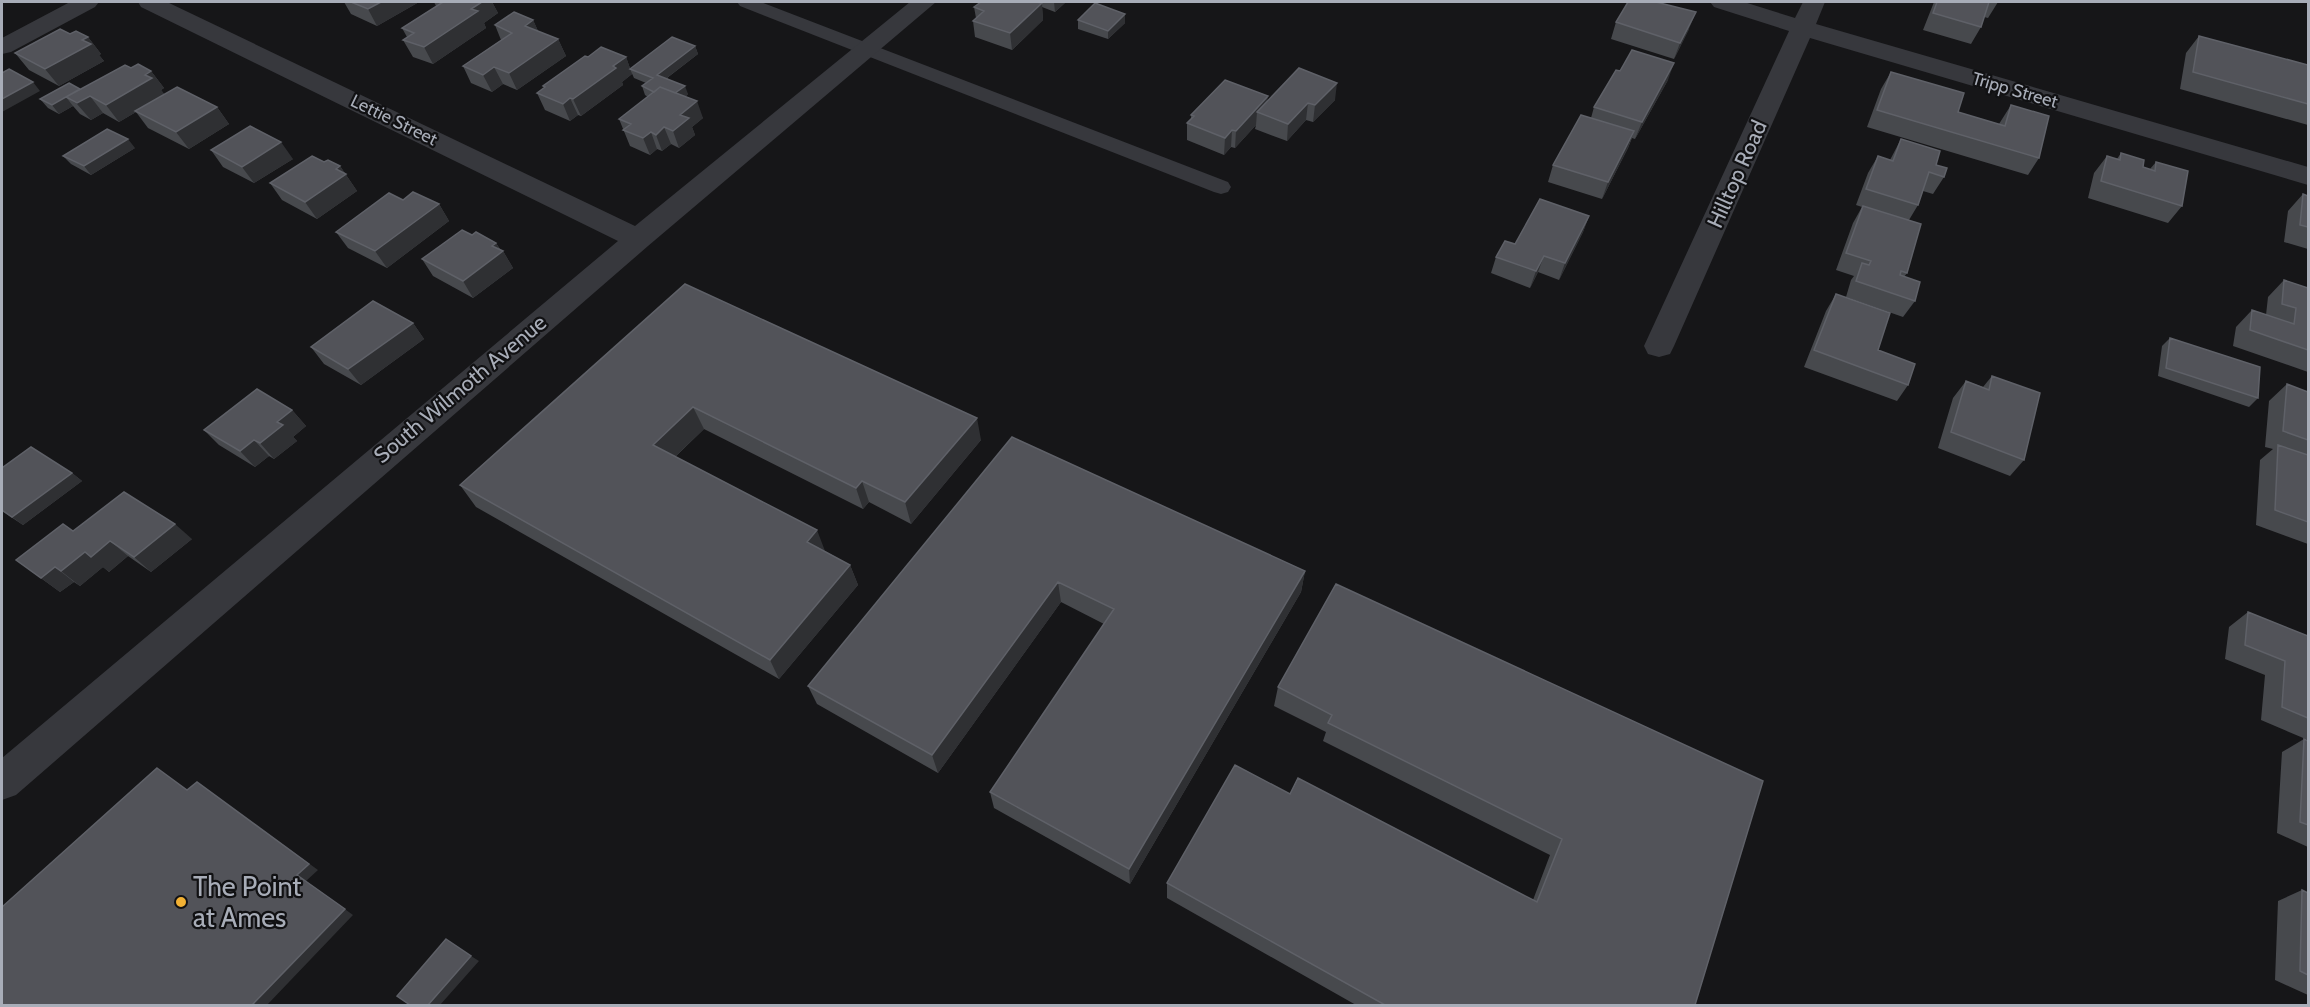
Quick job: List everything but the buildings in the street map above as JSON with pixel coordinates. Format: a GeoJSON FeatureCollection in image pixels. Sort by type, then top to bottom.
{"type":"FeatureCollection","features":[{"type":"Feature","properties":{"kind":"street"},"geometry":{"type":"LineString","coordinates":[[2,47],[87,2]]}},
{"type":"Feature","properties":{"kind":"street","name":"Lettie Street"},"geometry":{"type":"LineString","coordinates":[[149,2],[638,239]]}},
{"type":"Feature","properties":{"kind":"street","name":"South Wilmoth Avenue"},"geometry":{"type":"LineString","coordinates":[[2,782],[226,588],[638,239],[924,2]]}},
{"type":"Feature","properties":{"kind":"street","name":"Tripp Street"},"geometry":{"type":"LineString","coordinates":[[1722,2],[1803,28],[2308,176]]}},
{"type":"Feature","properties":{"kind":"street","name":"Hilltop Road"},"geometry":{"type":"LineString","coordinates":[[1659,346],[1814,2]]}},
{"type":"Feature","properties":{"kind":"lane"},"geometry":{"type":"LineString","coordinates":[[746,2],[1221,187]]}},
{"type":"Feature","properties":{"kind":"place","name":"The Point at Ames"},"geometry":{"type":"Point","coordinates":[181,902]}}]}
